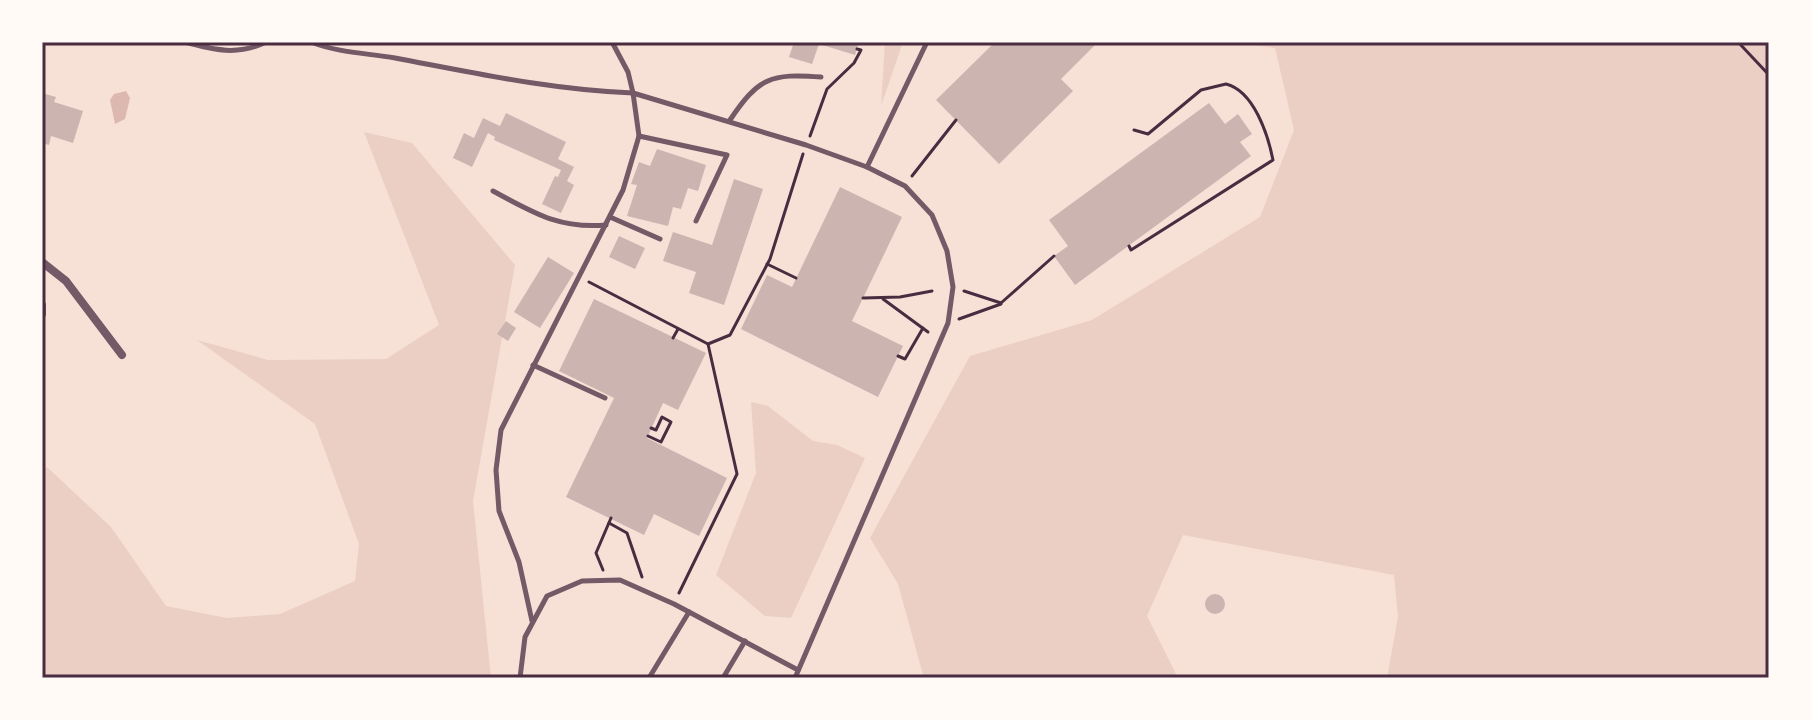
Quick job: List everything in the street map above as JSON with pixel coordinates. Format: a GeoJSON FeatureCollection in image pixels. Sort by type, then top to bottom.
{"type":"FeatureCollection","features":[{"type":"Feature","properties":{"kind":"street"},"geometry":{"type":"LineString","coordinates":[[42,262],[66,281],[122,355]]}},
{"type":"Feature","properties":{"kind":"street"},"geometry":{"type":"LineString","coordinates":[[42,305],[42,314]]}},
{"type":"Feature","properties":{"kind":"lane"},"geometry":{"type":"LineString","coordinates":[[185,42],[215,51],[246,52],[266,42]]}},
{"type":"Feature","properties":{"kind":"lane"},"geometry":{"type":"LineString","coordinates":[[311,42],[335,51],[393,58],[556,89],[633,93],[730,120],[867,167],[905,186],[932,215],[947,251],[953,287],[948,323],[794,678]]}},
{"type":"Feature","properties":{"kind":"lane"},"geometry":{"type":"LineString","coordinates":[[532,621],[519,562],[499,511],[496,470],[501,430],[623,190],[639,136],[628,72],[612,42]]}},
{"type":"Feature","properties":{"kind":"lane"},"geometry":{"type":"LineString","coordinates":[[867,167],[927,42]]}},
{"type":"Feature","properties":{"kind":"lane"},"geometry":{"type":"LineString","coordinates":[[730,120],[746,95],[761,81],[780,75],[821,77]]}},
{"type":"Feature","properties":{"kind":"lane"},"geometry":{"type":"LineString","coordinates":[[639,136],[727,155],[696,221]]}},
{"type":"Feature","properties":{"kind":"lane"},"geometry":{"type":"LineString","coordinates":[[493,191],[556,223],[576,227],[607,224]]}},
{"type":"Feature","properties":{"kind":"lane"},"geometry":{"type":"LineString","coordinates":[[610,217],[660,239]]}},
{"type":"Feature","properties":{"kind":"lane"},"geometry":{"type":"LineString","coordinates":[[533,365],[605,398]]}},
{"type":"Feature","properties":{"kind":"lane"},"geometry":{"type":"LineString","coordinates":[[520,678],[525,637],[547,596],[582,581],[620,580],[674,604],[798,669]]}},
{"type":"Feature","properties":{"kind":"lane"},"geometry":{"type":"LineString","coordinates":[[649,678],[689,612]]}},
{"type":"Feature","properties":{"kind":"lane"},"geometry":{"type":"LineString","coordinates":[[723,678],[745,641]]}},
{"type":"Feature","properties":{"kind":"path"},"geometry":{"type":"LineString","coordinates":[[1738,42],[1769,75]]}},
{"type":"Feature","properties":{"kind":"path"},"geometry":{"type":"LineString","coordinates":[[580,277],[708,344],[730,335],[767,264],[827,89],[854,63],[861,50],[857,49]]}},
{"type":"Feature","properties":{"kind":"path"},"geometry":{"type":"LineString","coordinates":[[1129,246],[1131,250],[1273,160],[1253,108],[1232,85],[1210,86],[1148,134],[1134,130]]}},
{"type":"Feature","properties":{"kind":"path"},"geometry":{"type":"LineString","coordinates":[[905,186],[956,120]]}},
{"type":"Feature","properties":{"kind":"path"},"geometry":{"type":"LineString","coordinates":[[948,323],[1001,303],[1054,256]]}},
{"type":"Feature","properties":{"kind":"path"},"geometry":{"type":"LineString","coordinates":[[767,264],[796,278]]}},
{"type":"Feature","properties":{"kind":"path"},"geometry":{"type":"LineString","coordinates":[[953,287],[1001,303]]}},
{"type":"Feature","properties":{"kind":"path"},"geometry":{"type":"LineString","coordinates":[[863,298],[932,291]]}},
{"type":"Feature","properties":{"kind":"path"},"geometry":{"type":"LineString","coordinates":[[880,297],[928,332]]}},
{"type":"Feature","properties":{"kind":"path"},"geometry":{"type":"LineString","coordinates":[[898,356],[905,359],[923,328]]}},
{"type":"Feature","properties":{"kind":"path"},"geometry":{"type":"LineString","coordinates":[[673,338],[678,329]]}},
{"type":"Feature","properties":{"kind":"path"},"geometry":{"type":"LineString","coordinates":[[674,604],[737,474],[708,344]]}},
{"type":"Feature","properties":{"kind":"path"},"geometry":{"type":"LineString","coordinates":[[648,436],[661,442],[671,422],[662,417],[656,430],[651,428]]}},
{"type":"Feature","properties":{"kind":"path"},"geometry":{"type":"LineString","coordinates":[[612,571],[603,571],[596,553],[610,521],[627,533],[644,584],[633,579]]}},
{"type":"Feature","properties":{"kind":"shaded area"},"geometry":{"type":"Polygon","coordinates":[[[885,42],[903,42],[881,106],[885,42]]]}},
{"type":"Feature","properties":{"kind":"shaded area"},"geometry":{"type":"Polygon","coordinates":[[[1233,42],[1769,42],[1769,678],[1387,678],[1398,617],[1394,575],[1183,535],[1147,616],[1178,678],[923,675],[898,584],[870,538],[970,356],[1092,320],[1260,217],[1294,130],[1275,48],[1233,42]]]}},
{"type":"Feature","properties":{"kind":"shaded area"},"geometry":{"type":"Polygon","coordinates":[[[126,91],[130,98],[125,119],[115,124],[110,100],[114,94],[126,91]]]}},
{"type":"Feature","properties":{"kind":"shaded area"},"geometry":{"type":"Polygon","coordinates":[[[364,132],[412,143],[515,265],[473,501],[491,678],[42,678],[42,472],[47,467],[111,527],[166,606],[227,618],[280,614],[355,581],[359,544],[315,424],[197,340],[268,360],[386,359],[439,325],[364,132]]]}},
{"type":"Feature","properties":{"kind":"shaded area"},"geometry":{"type":"Polygon","coordinates":[[[751,402],[768,406],[813,441],[837,445],[865,458],[791,618],[765,616],[716,575],[756,473],[751,402]]]}},
{"type":"Feature","properties":{"kind":"building"},"geometry":{"type":"Polygon","coordinates":[[[794,42],[859,42],[855,55],[819,44],[812,64],[789,57],[794,42]]]}},
{"type":"Feature","properties":{"kind":"building"},"geometry":{"type":"Polygon","coordinates":[[[995,42],[1098,42],[1061,79],[1073,91],[999,164],[936,100],[995,42]]]}},
{"type":"Feature","properties":{"kind":"building"},"geometry":{"type":"Polygon","coordinates":[[[42,93],[56,97],[54,102],[83,111],[73,143],[51,136],[49,145],[42,143],[42,93]]]}},
{"type":"Feature","properties":{"kind":"building"},"geometry":{"type":"Polygon","coordinates":[[[1209,103],[1225,124],[1238,114],[1252,134],[1240,142],[1251,156],[1075,285],[1054,256],[1068,246],[1049,220],[1209,103]]]}},
{"type":"Feature","properties":{"kind":"building"},"geometry":{"type":"Polygon","coordinates":[[[506,113],[566,142],[558,159],[574,167],[567,181],[574,185],[561,213],[542,204],[561,170],[494,140],[495,137],[488,133],[472,167],[453,158],[464,133],[474,138],[483,118],[500,126],[506,113]]]}},
{"type":"Feature","properties":{"kind":"building"},"geometry":{"type":"Polygon","coordinates":[[[657,149],[706,165],[698,191],[688,188],[681,209],[673,207],[668,226],[627,216],[637,185],[631,184],[639,162],[650,166],[657,149]]]}},
{"type":"Feature","properties":{"kind":"building"},"geometry":{"type":"Polygon","coordinates":[[[734,179],[763,189],[724,305],[689,293],[696,272],[663,261],[673,232],[712,245],[734,179]]]}},
{"type":"Feature","properties":{"kind":"building"},"geometry":{"type":"Polygon","coordinates":[[[840,187],[902,217],[852,321],[903,346],[878,397],[741,329],[767,275],[792,287],[840,187]]]}},
{"type":"Feature","properties":{"kind":"building"},"geometry":{"type":"Polygon","coordinates":[[[619,236],[645,248],[635,269],[609,257],[619,236]]]}},
{"type":"Feature","properties":{"kind":"building"},"geometry":{"type":"Polygon","coordinates":[[[548,257],[574,273],[540,328],[514,312],[548,257]]]}},
{"type":"Feature","properties":{"kind":"building"},"geometry":{"type":"Polygon","coordinates":[[[594,299],[706,353],[678,410],[663,403],[647,438],[727,478],[699,536],[654,514],[644,535],[566,497],[614,398],[559,371],[594,299]]]}},
{"type":"Feature","properties":{"kind":"building"},"geometry":{"type":"Polygon","coordinates":[[[506,321],[516,328],[508,341],[497,334],[506,321]]]}},
{"type":"Feature","properties":{"kind":"building"},"geometry":{"type":"Polygon","coordinates":[[[1215,594],[1222,597],[1225,604],[1222,611],[1215,614],[1208,611],[1205,604],[1208,597],[1215,594]]]}}]}
